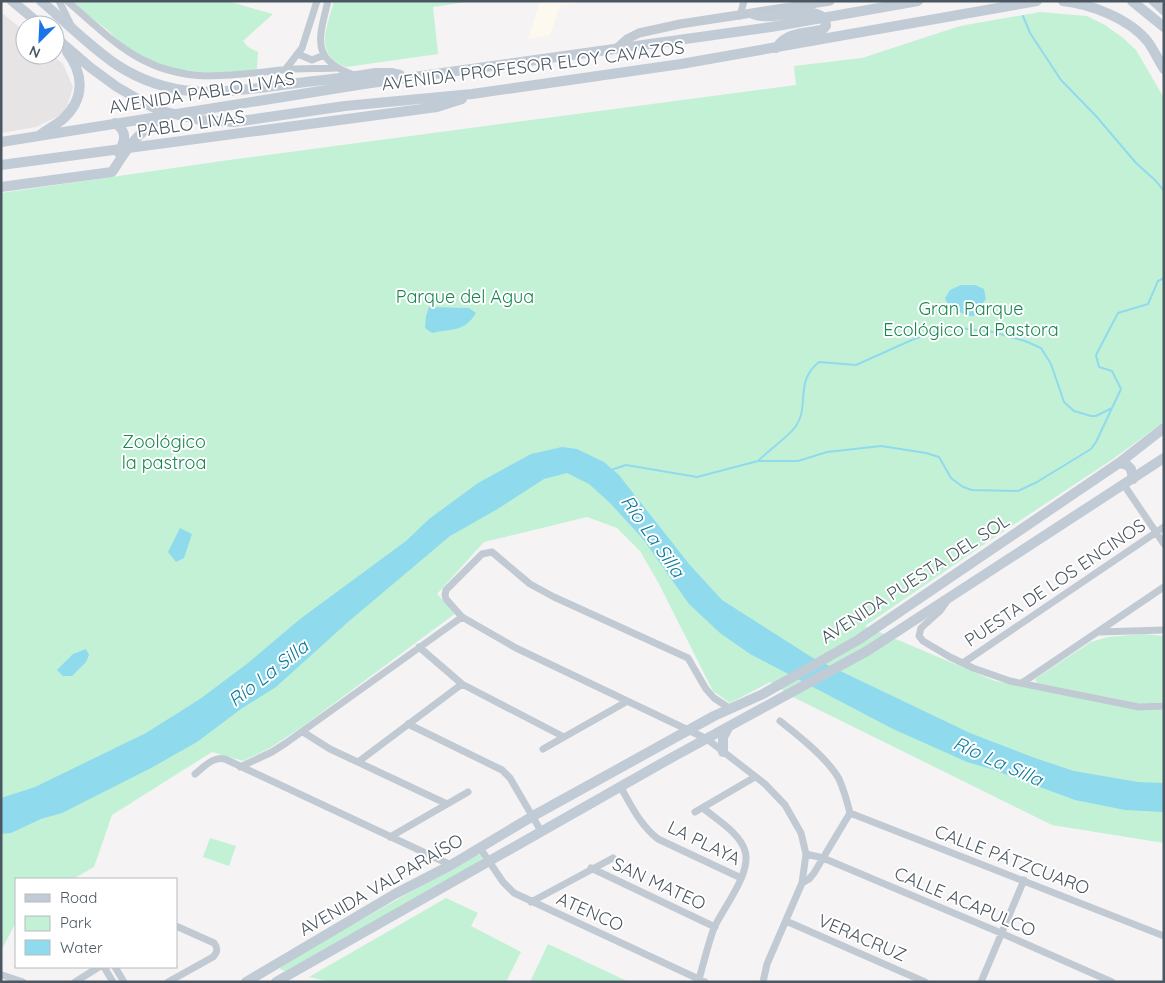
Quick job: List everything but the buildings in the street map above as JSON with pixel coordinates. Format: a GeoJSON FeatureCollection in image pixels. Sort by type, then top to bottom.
{"type":"FeatureCollection","features":[{"type":"Feature","properties":{"kind":"main road"},"geometry":{"type":"LineString","coordinates":[[12,1],[29,15]]}},
{"type":"Feature","properties":{"kind":"main road","name":"AVENIDA PROFESOR ELOY CAVAZOS"},"geometry":{"type":"LineString","coordinates":[[41,1],[116,64],[130,72],[145,80],[164,86],[188,92],[209,93],[234,92],[391,73],[408,77],[825,18],[918,1]]}},
{"type":"Feature","properties":{"kind":"main road","name":"AVENIDA PROFESOR ELOY CAVAZOS"},"geometry":{"type":"LineString","coordinates":[[65,46],[91,68],[134,98],[174,114],[200,120],[220,122],[250,121],[344,106],[472,94],[681,64],[1037,1]]}},
{"type":"Feature","properties":{"kind":"main road"},"geometry":{"type":"LineString","coordinates":[[1062,1],[1103,12],[1131,27],[1164,56]]}},
{"type":"Feature","properties":{"kind":"main road"},"geometry":{"type":"LineString","coordinates":[[1132,1],[1164,27]]}},
{"type":"Feature","properties":{"kind":"main road"},"geometry":{"type":"LineString","coordinates":[[753,14],[771,17],[810,11],[825,18],[826,26],[822,30],[788,36],[780,41],[776,48]]}},
{"type":"Feature","properties":{"kind":"main road"},"geometry":{"type":"LineString","coordinates":[[1147,42],[1164,69]]}},
{"type":"Feature","properties":{"kind":"main road"},"geometry":{"type":"LineString","coordinates":[[36,137],[59,122],[68,114],[75,103],[79,91],[80,78],[76,66],[65,51]]}},
{"type":"Feature","properties":{"kind":"main road","name":"AVENIDA PABLO LIVAS"},"geometry":{"type":"LineString","coordinates":[[1,142],[408,77]]}},
{"type":"Feature","properties":{"kind":"main road","name":"PABLO LIVAS"},"geometry":{"type":"LineString","coordinates":[[1,165],[437,107],[472,94]]}},
{"type":"Feature","properties":{"kind":"main road"},"geometry":{"type":"LineString","coordinates":[[1,187],[112,172],[136,137],[164,116]]}},
{"type":"Feature","properties":{"kind":"main road"},"geometry":{"type":"LineString","coordinates":[[112,172],[125,138],[124,131],[115,123]]}},
{"type":"Feature","properties":{"kind":"main road"},"geometry":{"type":"LineString","coordinates":[[1150,440],[1164,428]]}},
{"type":"Feature","properties":{"kind":"main road"},"geometry":{"type":"LineString","coordinates":[[1150,440],[1164,435]]}},
{"type":"Feature","properties":{"kind":"main road","name":"AVENIDA PUESTA DEL SOL"},"geometry":{"type":"LineString","coordinates":[[689,730],[729,708],[762,694],[858,640],[1150,440]]}},
{"type":"Feature","properties":{"kind":"main road","name":"AVENIDA PUESTA DEL SOL"},"geometry":{"type":"LineString","coordinates":[[620,786],[868,651],[1162,458]]}},
{"type":"Feature","properties":{"kind":"main road"},"geometry":{"type":"LineString","coordinates":[[1119,463],[1127,465],[1133,473],[1128,482]]}},
{"type":"Feature","properties":{"kind":"main road"},"geometry":{"type":"LineString","coordinates":[[1090,482],[1092,492],[1100,500]]}},
{"type":"Feature","properties":{"kind":"main road"},"geometry":{"type":"LineString","coordinates":[[723,752],[723,737],[728,728]]}},
{"type":"Feature","properties":{"kind":"main road","name":"AVENIDA VALPARAÍSO"},"geometry":{"type":"LineString","coordinates":[[246,982],[402,890],[451,865],[533,816],[689,730]]}},
{"type":"Feature","properties":{"kind":"main road","name":"AVENIDA VALPARAÍSO"},"geometry":{"type":"LineString","coordinates":[[276,982],[620,786]]}},
{"type":"Feature","properties":{"kind":"street"},"geometry":{"type":"LineString","coordinates":[[59,1],[72,27]]}},
{"type":"Feature","properties":{"kind":"street"},"geometry":{"type":"LineString","coordinates":[[67,1],[125,49],[143,60],[179,74],[214,77],[285,70],[336,68],[357,76]]}},
{"type":"Feature","properties":{"kind":"street"},"geometry":{"type":"LineString","coordinates":[[285,70],[306,40],[317,1]]}},
{"type":"Feature","properties":{"kind":"street"},"geometry":{"type":"LineString","coordinates":[[740,16],[744,1]]}},
{"type":"Feature","properties":{"kind":"street"},"geometry":{"type":"LineString","coordinates":[[618,47],[627,39],[639,33],[680,24],[830,1]]}},
{"type":"Feature","properties":{"kind":"street"},"geometry":{"type":"LineString","coordinates":[[1153,1],[1164,11]]}},
{"type":"Feature","properties":{"kind":"street"},"geometry":{"type":"LineString","coordinates":[[326,2],[320,45],[324,55],[336,68]]}},
{"type":"Feature","properties":{"kind":"street"},"geometry":{"type":"LineString","coordinates":[[298,54],[308,60],[324,55]]}},
{"type":"Feature","properties":{"kind":"street"},"geometry":{"type":"LineString","coordinates":[[1128,482],[1164,544]]}},
{"type":"Feature","properties":{"kind":"street","name":"PUESTA DE LOS ENCINOS"},"geometry":{"type":"LineString","coordinates":[[963,663],[1164,527]]}},
{"type":"Feature","properties":{"kind":"street"},"geometry":{"type":"LineString","coordinates":[[729,708],[714,698],[706,689],[688,658],[554,597],[530,584],[497,554],[488,551],[482,554],[446,590],[444,595],[462,616],[516,648],[707,739],[755,776],[775,793],[785,805],[801,833],[806,854],[802,883],[767,964],[763,982]]}},
{"type":"Feature","properties":{"kind":"street"},"geometry":{"type":"LineString","coordinates":[[1022,684],[1164,587]]}},
{"type":"Feature","properties":{"kind":"street"},"geometry":{"type":"LineString","coordinates":[[948,598],[940,611],[921,628],[919,636],[923,641],[963,663],[986,673],[1022,684],[1139,707],[1164,706]]}},
{"type":"Feature","properties":{"kind":"street"},"geometry":{"type":"LineString","coordinates":[[240,767],[272,752],[304,732],[462,616]]}},
{"type":"Feature","properties":{"kind":"street"},"geometry":{"type":"LineString","coordinates":[[1098,632],[1164,630]]}},
{"type":"Feature","properties":{"kind":"street"},"geometry":{"type":"LineString","coordinates":[[419,647],[462,684],[564,737]]}},
{"type":"Feature","properties":{"kind":"street"},"geometry":{"type":"LineString","coordinates":[[358,762],[462,684]]}},
{"type":"Feature","properties":{"kind":"street"},"geometry":{"type":"LineString","coordinates":[[543,749],[626,702]]}},
{"type":"Feature","properties":{"kind":"street"},"geometry":{"type":"LineString","coordinates":[[780,721],[820,757],[838,778],[850,813],[812,877],[802,883]]}},
{"type":"Feature","properties":{"kind":"street"},"geometry":{"type":"LineString","coordinates":[[408,724],[502,770],[510,778],[541,831]]}},
{"type":"Feature","properties":{"kind":"street"},"geometry":{"type":"LineString","coordinates":[[304,732],[330,749],[447,804]]}},
{"type":"Feature","properties":{"kind":"street"},"geometry":{"type":"LineString","coordinates":[[195,774],[216,758],[225,759],[451,865]]}},
{"type":"Feature","properties":{"kind":"street"},"geometry":{"type":"LineString","coordinates":[[695,812],[755,776]]}},
{"type":"Feature","properties":{"kind":"street","name":"LA PLAYA"},"geometry":{"type":"LineString","coordinates":[[620,786],[642,825],[649,832],[741,878]]}},
{"type":"Feature","properties":{"kind":"street"},"geometry":{"type":"LineString","coordinates":[[390,837],[468,792]]}},
{"type":"Feature","properties":{"kind":"street"},"geometry":{"type":"LineString","coordinates":[[702,980],[715,927],[741,878],[746,857],[742,844],[733,833],[703,808]]}},
{"type":"Feature","properties":{"kind":"street","name":"CALLE PÁTZCUARO"},"geometry":{"type":"LineString","coordinates":[[850,813],[1164,936]]}},
{"type":"Feature","properties":{"kind":"street","name":"ATENCO"},"geometry":{"type":"LineString","coordinates":[[480,848],[503,882],[514,893],[702,980]]}},
{"type":"Feature","properties":{"kind":"street","name":"CALLE ACAPULCO"},"geometry":{"type":"LineString","coordinates":[[806,854],[823,858],[1002,933],[1112,982]]}},
{"type":"Feature","properties":{"kind":"street"},"geometry":{"type":"LineString","coordinates":[[531,902],[591,868],[614,858]]}},
{"type":"Feature","properties":{"kind":"street","name":"SAN MATEO"},"geometry":{"type":"LineString","coordinates":[[591,868],[715,927]]}},
{"type":"Feature","properties":{"kind":"street"},"geometry":{"type":"LineString","coordinates":[[981,982],[1024,880]]}},
{"type":"Feature","properties":{"kind":"street","name":"VERACRUZ"},"geometry":{"type":"LineString","coordinates":[[786,921],[925,982]]}},
{"type":"Feature","properties":{"kind":"street"},"geometry":{"type":"LineString","coordinates":[[168,982],[213,957],[217,950],[217,946],[214,943],[178,927]]}},
{"type":"Feature","properties":{"kind":"street"},"geometry":{"type":"LineString","coordinates":[[75,982],[97,968]]}},
{"type":"Feature","properties":{"kind":"street"},"geometry":{"type":"LineString","coordinates":[[105,968],[113,982]]}},
{"type":"Feature","properties":{"kind":"street"},"geometry":{"type":"LineString","coordinates":[[116,968],[124,982]]}},
{"type":"Feature","properties":{"kind":"street"},"geometry":{"type":"LineString","coordinates":[[2,974],[23,982]]}},
{"type":"Feature","properties":{"kind":"shaded area"},"geometry":{"type":"Polygon","coordinates":[[[540,1],[585,1],[560,6],[550,35],[528,39],[540,1]]]}},
{"type":"Feature","properties":{"kind":"shaded area"},"geometry":{"type":"Polygon","coordinates":[[[1,12],[15,24],[15,65],[63,65],[73,87],[65,113],[36,127],[1,133],[1,12]]]}},
{"type":"Feature","properties":{"kind":"green space"},"geometry":{"type":"Polygon","coordinates":[[[73,1],[227,1],[273,14],[243,41],[248,47],[258,52],[257,69],[224,72],[190,71],[158,64],[143,57],[125,46],[73,1]]]}},
{"type":"Feature","properties":{"kind":"green space"},"geometry":{"type":"Polygon","coordinates":[[[334,1],[473,1],[433,7],[438,54],[346,67],[336,62],[329,55],[326,48],[326,30],[334,1]]]}},
{"type":"Feature","properties":{"kind":"green space"},"geometry":{"type":"Polygon","coordinates":[[[1040,12],[1087,16],[1105,25],[1136,50],[1164,98],[1164,422],[1113,459],[865,626],[995,681],[1141,708],[1164,707],[1164,843],[1052,825],[795,698],[770,682],[730,703],[713,691],[658,582],[640,551],[617,528],[587,517],[484,542],[437,594],[456,613],[302,727],[270,748],[243,761],[212,752],[112,815],[94,867],[75,878],[15,878],[15,924],[1,951],[1,193],[229,160],[796,85],[794,66],[862,58],[960,26],[1040,12]]]}},
{"type":"Feature","properties":{"kind":"green space"},"geometry":{"type":"Polygon","coordinates":[[[1143,634],[1164,636],[1164,702],[1142,704],[1037,683],[1035,679],[1091,642],[1108,637],[1143,634]]]}},
{"type":"Feature","properties":{"kind":"green space"},"geometry":{"type":"Polygon","coordinates":[[[210,838],[236,846],[229,866],[203,857],[210,838]]]}},
{"type":"Feature","properties":{"kind":"green space"},"geometry":{"type":"Polygon","coordinates":[[[478,854],[482,856],[482,862],[289,973],[280,969],[281,965],[478,854]]]}},
{"type":"Feature","properties":{"kind":"green space"},"geometry":{"type":"Polygon","coordinates":[[[446,898],[478,913],[471,926],[521,952],[506,982],[331,982],[309,977],[446,898]]]}},
{"type":"Feature","properties":{"kind":"green space"},"geometry":{"type":"Polygon","coordinates":[[[548,944],[629,982],[530,982],[548,944]]]}},
{"type":"Feature","properties":{"kind":"water"},"geometry":{"type":"Polygon","coordinates":[[[961,285],[975,285],[984,289],[986,299],[974,316],[968,316],[949,307],[945,298],[950,290],[961,285]]]}},
{"type":"Feature","properties":{"kind":"water"},"geometry":{"type":"Polygon","coordinates":[[[429,307],[469,308],[476,313],[462,327],[432,333],[425,328],[429,307]]]}},
{"type":"Feature","properties":{"kind":"water","name":"Río La Silla"},"geometry":{"type":"Polygon","coordinates":[[[562,447],[577,449],[604,462],[619,475],[689,564],[722,600],[813,658],[970,733],[1035,758],[1074,771],[1138,782],[1164,783],[1164,812],[1125,810],[1075,800],[967,762],[893,729],[750,654],[720,633],[689,604],[643,539],[609,502],[589,484],[567,473],[544,479],[496,510],[450,536],[348,622],[276,687],[241,709],[197,742],[151,768],[62,813],[41,819],[11,833],[1,834],[1,798],[35,787],[146,733],[200,699],[248,663],[300,619],[406,541],[429,519],[478,483],[531,454],[562,447]]]}},
{"type":"Feature","properties":{"kind":"water"},"geometry":{"type":"Polygon","coordinates":[[[180,528],[192,534],[184,558],[176,562],[168,552],[180,528]]]}},
{"type":"Feature","properties":{"kind":"water"},"geometry":{"type":"Polygon","coordinates":[[[86,649],[89,655],[86,662],[72,676],[63,676],[57,670],[73,654],[86,649]]]}},
{"type":"Feature","properties":{"kind":"waterway"},"geometry":{"type":"LineString","coordinates":[[1023,16],[1030,33],[1061,80],[1164,191]]}},
{"type":"Feature","properties":{"kind":"waterway"},"geometry":{"type":"LineString","coordinates":[[611,470],[626,465],[697,477],[758,461],[798,461],[827,452],[881,446],[926,453],[939,457],[951,478],[963,487],[972,490],[1018,491],[1037,482],[1091,449],[1096,442],[1121,389],[1112,371],[1099,367],[1096,355],[1118,313],[1148,304],[1158,281],[1164,278]]}},
{"type":"Feature","properties":{"kind":"waterway"},"geometry":{"type":"LineString","coordinates":[[758,461],[796,426],[802,410],[804,386],[811,370],[819,362],[856,365],[914,339],[951,327],[993,332],[1025,341],[1041,348],[1051,364],[1064,402],[1074,411],[1096,416],[1112,408]]}},
{"type":"Feature","properties":{"kind":"park label","name":"Parque del Agua"},"geometry":{"type":"Point","coordinates":[465,297]}},
{"type":"Feature","properties":{"kind":"park label","name":"Gran Parque Ecológico La Pastora"},"geometry":{"type":"Point","coordinates":[971,319]}},
{"type":"Feature","properties":{"kind":"park label","name":"Zoológico la pastroa"},"geometry":{"type":"Point","coordinates":[164,452]}}]}
